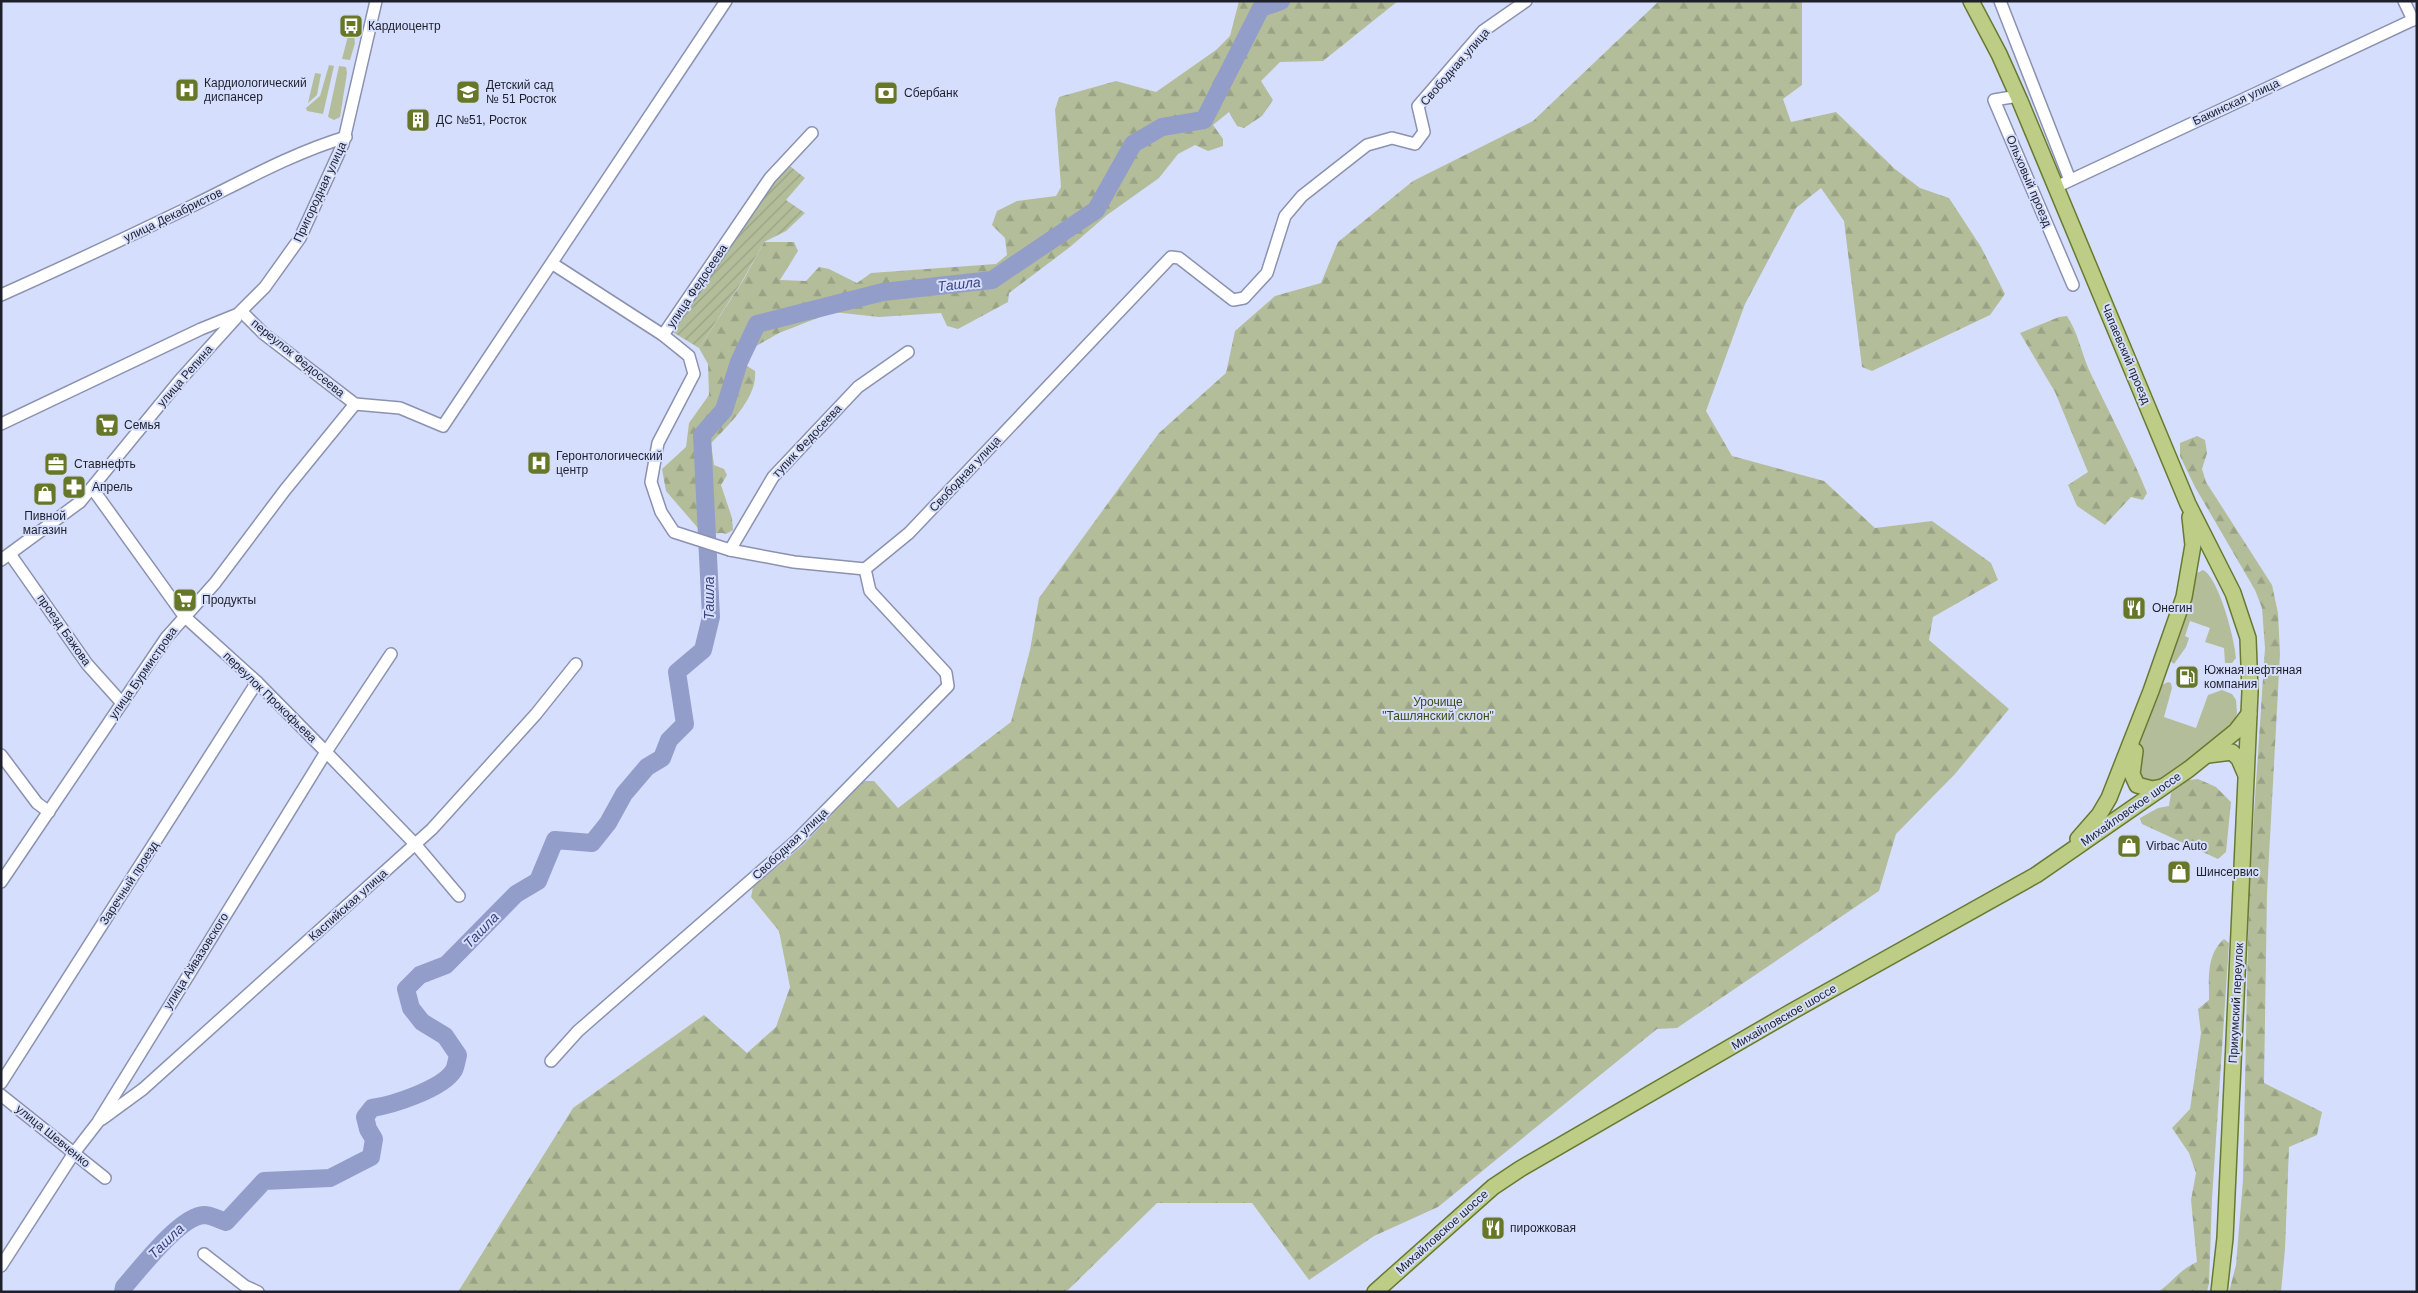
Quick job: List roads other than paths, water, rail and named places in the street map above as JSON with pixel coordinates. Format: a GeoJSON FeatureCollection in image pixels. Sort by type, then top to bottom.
{"type":"FeatureCollection","features":[{"type":"Feature","properties":{"kind":"main road","name":"Чапаевский проезд"},"geometry":{"type":"LineString","coordinates":[[1971,1],[2018,96],[2188,504],[2226,579],[2245,627],[2250,667],[2249,714]]}},
{"type":"Feature","properties":{"kind":"main road"},"geometry":{"type":"LineString","coordinates":[[2054,863],[2087,829],[2109,798],[2142,717],[2184,597],[2193,545],[2188,504]]}},
{"type":"Feature","properties":{"kind":"main road","name":"Михайловское шоссе"},"geometry":{"type":"LineString","coordinates":[[1375,1292],[1493,1187],[1520,1168],[2054,863],[2204,756],[2236,731],[2249,714]]}},
{"type":"Feature","properties":{"kind":"main road","name":"Прикумский переулок"},"geometry":{"type":"LineString","coordinates":[[2219,1292],[2225,1238],[2249,714]]}},
{"type":"Feature","properties":{"kind":"main road"},"geometry":{"type":"LineString","coordinates":[[2142,717],[2132,763],[2133,780],[2143,788],[2164,786]]}},
{"type":"Feature","properties":{"kind":"main road"},"geometry":{"type":"LineString","coordinates":[[2204,756],[2218,752],[2232,752],[2239,759],[2246,778]]}},
{"type":"Feature","properties":{"kind":"street","name":"Пригородная улица"},"geometry":{"type":"LineString","coordinates":[[1,424],[240,313],[265,287],[300,238],[346,137],[376,1]]}},
{"type":"Feature","properties":{"kind":"street"},"geometry":{"type":"LineString","coordinates":[[355,404],[400,408],[442,426],[553,264],[726,1]]}},
{"type":"Feature","properties":{"kind":"street","name":"Свободная улица"},"geometry":{"type":"LineString","coordinates":[[551,1061],[578,1031],[797,840],[948,686],[946,673],[870,591],[865,569],[909,533],[1171,257],[1179,258],[1233,300],[1244,298],[1267,273],[1285,216],[1302,196],[1367,145],[1392,138],[1416,144],[1424,132],[1418,106],[1483,31],[1526,1]]}},
{"type":"Feature","properties":{"kind":"street"},"geometry":{"type":"LineString","coordinates":[[2000,1],[2070,180]]}},
{"type":"Feature","properties":{"kind":"street"},"geometry":{"type":"LineString","coordinates":[[2404,1],[2415,19]]}},
{"type":"Feature","properties":{"kind":"street","name":"Бакинская улица"},"geometry":{"type":"LineString","coordinates":[[2056,186],[2415,19]]}},
{"type":"Feature","properties":{"kind":"street","name":"Ольховый проезд"},"geometry":{"type":"LineString","coordinates":[[2018,96],[1994,100],[2073,285]]}},
{"type":"Feature","properties":{"kind":"street","name":"улица Федосеева"},"geometry":{"type":"LineString","coordinates":[[553,264],[663,335],[770,178],[812,133]]}},
{"type":"Feature","properties":{"kind":"street","name":"улица Декабристов"},"geometry":{"type":"LineString","coordinates":[[1,295],[113,245],[278,164],[323,144],[346,137]]}},
{"type":"Feature","properties":{"kind":"street","name":"переулок Федосеева"},"geometry":{"type":"LineString","coordinates":[[240,313],[264,334],[355,404]]}},
{"type":"Feature","properties":{"kind":"street","name":"улица Репина"},"geometry":{"type":"LineString","coordinates":[[6,557],[80,502],[180,380],[240,313]]}},
{"type":"Feature","properties":{"kind":"street"},"geometry":{"type":"LineString","coordinates":[[663,335],[689,356],[694,374],[658,443],[652,482],[661,512],[674,532],[730,550],[794,562],[865,569]]}},
{"type":"Feature","properties":{"kind":"street","name":"тупик Федосеева"},"geometry":{"type":"LineString","coordinates":[[730,550],[773,477],[858,386],[908,352]]}},
{"type":"Feature","properties":{"kind":"street","name":"улица Бурмистрова"},"geometry":{"type":"LineString","coordinates":[[1,882],[166,638],[215,583],[285,490],[355,404]]}},
{"type":"Feature","properties":{"kind":"street","name":"переулок Прокофьева"},"geometry":{"type":"LineString","coordinates":[[92,488],[184,616],[257,682],[326,752],[416,844],[459,896]]}},
{"type":"Feature","properties":{"kind":"street","name":"проезд Бажова"},"geometry":{"type":"LineString","coordinates":[[6,557],[87,664],[122,703]]}},
{"type":"Feature","properties":{"kind":"street","name":"улица Айвазовского"},"geometry":{"type":"LineString","coordinates":[[1,1266],[74,1153],[98,1122],[326,752],[390,654]]}},
{"type":"Feature","properties":{"kind":"street","name":"Каспийская улица"},"geometry":{"type":"LineString","coordinates":[[98,1122],[143,1090],[432,829],[536,714],[576,664]]}},
{"type":"Feature","properties":{"kind":"street","name":"Заречный проезд"},"geometry":{"type":"LineString","coordinates":[[1,1083],[257,682]]}},
{"type":"Feature","properties":{"kind":"street"},"geometry":{"type":"LineString","coordinates":[[1,754],[38,803],[49,812]]}},
{"type":"Feature","properties":{"kind":"street","name":"улица Шевченко"},"geometry":{"type":"LineString","coordinates":[[1,1095],[105,1178]]}},
{"type":"Feature","properties":{"kind":"street"},"geometry":{"type":"LineString","coordinates":[[204,1254],[242,1289],[258,1292]]}},
{"type":"Feature","properties":{"kind":"waterway","name":"Ташла"},"geometry":{"type":"LineString","coordinates":[[123,1292],[124,1287],[172,1233],[194,1218],[207,1215],[226,1222],[264,1181],[330,1178],[371,1157],[374,1139],[368,1129],[365,1117],[372,1108],[404,1100],[428,1090],[448,1077],[456,1065],[458,1055],[445,1036],[422,1022],[411,1008],[406,989],[420,975],[446,965],[516,894],[538,881],[555,840],[592,843],[608,823],[624,794],[647,767],[662,758],[669,740],[685,724],[677,672],[703,650],[711,617],[702,435],[724,410],[739,362],[757,324],[883,292],[992,280],[1096,210],[1133,144],[1162,127],[1204,120],[1261,8],[1281,1]]}},
{"type":"Feature","properties":{"kind":"place","name":"Кардиоцентр"},"geometry":{"type":"Point","coordinates":[351,26]}},
{"type":"Feature","properties":{"kind":"place","name":"Кардиологический диспансер"},"geometry":{"type":"Point","coordinates":[187,90]}},
{"type":"Feature","properties":{"kind":"place","name":"Детский сад № 51 Росток"},"geometry":{"type":"Point","coordinates":[468,92]}},
{"type":"Feature","properties":{"kind":"place","name":"Сбербанк"},"geometry":{"type":"Point","coordinates":[886,93]}},
{"type":"Feature","properties":{"kind":"place","name":"ДС №51, Росток"},"geometry":{"type":"Point","coordinates":[418,120]}},
{"type":"Feature","properties":{"kind":"place","name":"Семья"},"geometry":{"type":"Point","coordinates":[107,425]}},
{"type":"Feature","properties":{"kind":"place","name":"Геронтологический центр"},"geometry":{"type":"Point","coordinates":[539,463]}},
{"type":"Feature","properties":{"kind":"place","name":"Ставнефть"},"geometry":{"type":"Point","coordinates":[56,464]}},
{"type":"Feature","properties":{"kind":"place","name":"Апрель"},"geometry":{"type":"Point","coordinates":[74,487]}},
{"type":"Feature","properties":{"kind":"place","name":"Пивной магазин"},"geometry":{"type":"Point","coordinates":[45,494]}},
{"type":"Feature","properties":{"kind":"place","name":"Продукты"},"geometry":{"type":"Point","coordinates":[185,600]}},
{"type":"Feature","properties":{"kind":"place","name":"Онегин"},"geometry":{"type":"Point","coordinates":[2134,608]}},
{"type":"Feature","properties":{"kind":"place","name":"Южная нефтяная компания"},"geometry":{"type":"Point","coordinates":[2187,677]}},
{"type":"Feature","properties":{"kind":"place","name":"Virbac Auto"},"geometry":{"type":"Point","coordinates":[2129,846]}},
{"type":"Feature","properties":{"kind":"place","name":"Шинсервис"},"geometry":{"type":"Point","coordinates":[2179,872]}},
{"type":"Feature","properties":{"kind":"place","name":"пирожковая"},"geometry":{"type":"Point","coordinates":[1493,1228]}},
{"type":"Feature","properties":{"kind":"park label","name":"Урочище \"Ташлянский склон\""},"geometry":{"type":"Point","coordinates":[1438,709]}}]}
